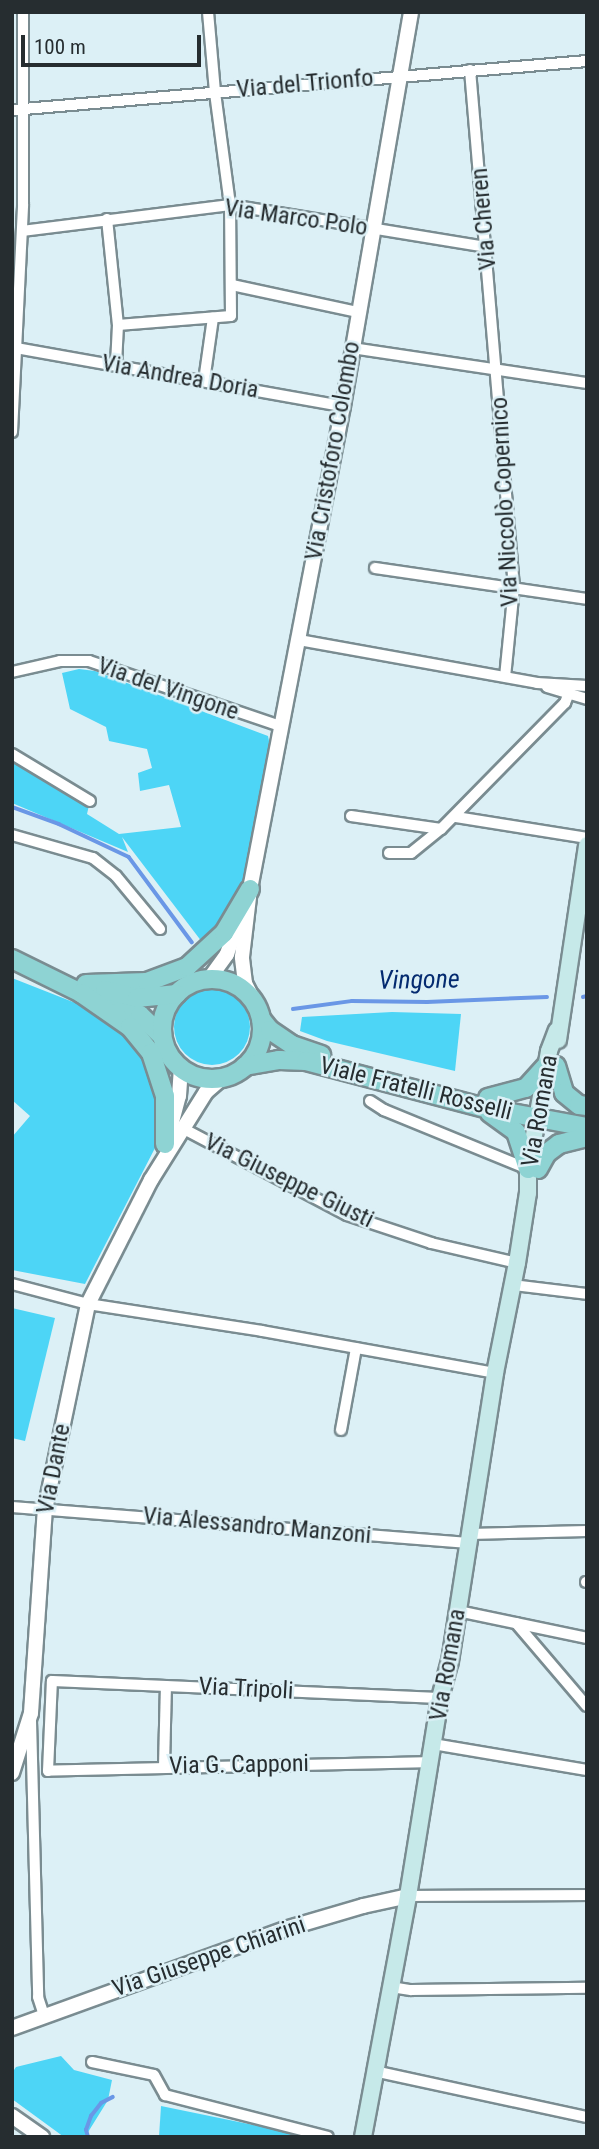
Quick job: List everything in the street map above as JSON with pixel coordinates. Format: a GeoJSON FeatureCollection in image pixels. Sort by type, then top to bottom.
{"type":"FeatureCollection","features":[{"type":"Feature","properties":{"kind":"main road","name":"Via Romana"},"geometry":{"type":"LineString","coordinates":[[363,2137],[408,1896],[440,1698],[450,1661],[495,1373],[543,1114],[587,845]]}},
{"type":"Feature","properties":{"kind":"main road"},"geometry":{"type":"LineString","coordinates":[[83,988],[147,982],[187,967],[224,933],[250,889]]}},
{"type":"Feature","properties":{"kind":"main road"},"geometry":{"type":"LineString","coordinates":[[12,959],[140,1015],[162,1035],[172,1059],[181,1068],[208,1079],[223,1077],[245,1066],[259,1045],[258,1012],[236,985],[209,979],[186,986],[177,993],[165,1013],[162,1035]]}},
{"type":"Feature","properties":{"kind":"main road"},"geometry":{"type":"LineString","coordinates":[[83,988],[129,997],[177,993]]}},
{"type":"Feature","properties":{"kind":"main road"},"geometry":{"type":"LineString","coordinates":[[83,988],[130,1027],[150,1053],[164,1096],[164,1144]]}},
{"type":"Feature","properties":{"kind":"main road","name":"Viale Fratelli Rosselli"},"geometry":{"type":"LineString","coordinates":[[258,1012],[270,1030],[305,1051],[486,1103]]}},
{"type":"Feature","properties":{"kind":"main road","name":"Viale Fratelli Rosselli"},"geometry":{"type":"LineString","coordinates":[[245,1066],[279,1060],[306,1061],[543,1114],[587,1127]]}},
{"type":"Feature","properties":{"kind":"main road"},"geometry":{"type":"LineString","coordinates":[[587,1106],[569,1099],[551,1066],[526,1088],[486,1103],[516,1132],[533,1169],[559,1144],[587,1137]]}},
{"type":"Feature","properties":{"kind":"main road","name":"Viale Fratelli Rosselli"},"geometry":{"type":"LineString","coordinates":[[543,1114],[587,1116]]}},
{"type":"Feature","properties":{"kind":"street"},"geometry":{"type":"LineString","coordinates":[[12,432],[16,348],[15,295],[22,231],[18,203],[18,109],[23,12]]}},
{"type":"Feature","properties":{"kind":"street"},"geometry":{"type":"LineString","coordinates":[[118,325],[231,316],[230,205],[215,92],[208,12]]}},
{"type":"Feature","properties":{"kind":"street","name":"Via Cristoforo Colombo"},"geometry":{"type":"LineString","coordinates":[[258,1012],[245,983],[242,957],[250,889],[343,406],[411,12]]}},
{"type":"Feature","properties":{"kind":"street","name":"Via del Trionfo"},"geometry":{"type":"LineString","coordinates":[[18,109],[587,61]]}},
{"type":"Feature","properties":{"kind":"street","name":"Via Cheren"},"geometry":{"type":"LineString","coordinates":[[470,70],[498,369]]}},
{"type":"Feature","properties":{"kind":"street","name":"Via Marco Polo"},"geometry":{"type":"LineString","coordinates":[[22,231],[230,205],[486,247]]}},
{"type":"Feature","properties":{"kind":"street"},"geometry":{"type":"LineString","coordinates":[[107,219],[118,325],[116,365]]}},
{"type":"Feature","properties":{"kind":"street"},"geometry":{"type":"LineString","coordinates":[[232,285],[358,312]]}},
{"type":"Feature","properties":{"kind":"street"},"geometry":{"type":"LineString","coordinates":[[204,381],[213,318]]}},
{"type":"Feature","properties":{"kind":"street","name":"Via Andrea Doria"},"geometry":{"type":"LineString","coordinates":[[16,348],[343,406]]}},
{"type":"Feature","properties":{"kind":"street"},"geometry":{"type":"LineString","coordinates":[[352,348],[587,383]]}},
{"type":"Feature","properties":{"kind":"street","name":"Via Niccolò Copernico"},"geometry":{"type":"LineString","coordinates":[[498,369],[514,587],[505,677]]}},
{"type":"Feature","properties":{"kind":"street"},"geometry":{"type":"LineString","coordinates":[[375,568],[587,598]]}},
{"type":"Feature","properties":{"kind":"street"},"geometry":{"type":"LineString","coordinates":[[299,640],[537,683],[587,686]]}},
{"type":"Feature","properties":{"kind":"street","name":"Via del Vingone"},"geometry":{"type":"LineString","coordinates":[[12,672],[60,661],[89,661],[280,726]]}},
{"type":"Feature","properties":{"kind":"street"},"geometry":{"type":"LineString","coordinates":[[537,683],[587,699]]}},
{"type":"Feature","properties":{"kind":"street"},"geometry":{"type":"LineString","coordinates":[[388,853],[411,853],[456,817],[565,703],[568,695]]}},
{"type":"Feature","properties":{"kind":"street"},"geometry":{"type":"LineString","coordinates":[[12,754],[90,801]]}},
{"type":"Feature","properties":{"kind":"street"},"geometry":{"type":"LineString","coordinates":[[351,816],[441,829]]}},
{"type":"Feature","properties":{"kind":"street"},"geometry":{"type":"LineString","coordinates":[[456,817],[587,838]]}},
{"type":"Feature","properties":{"kind":"street"},"geometry":{"type":"LineString","coordinates":[[12,835],[93,858],[116,876],[160,929]]}},
{"type":"Feature","properties":{"kind":"street","name":"Via Cristoforo Colombo"},"geometry":{"type":"LineString","coordinates":[[209,979],[227,954],[250,889]]}},
{"type":"Feature","properties":{"kind":"street","name":"Via Dante"},"geometry":{"type":"LineString","coordinates":[[151,1180],[179,1096],[181,1068]]}},
{"type":"Feature","properties":{"kind":"street","name":"Via Dante"},"geometry":{"type":"LineString","coordinates":[[12,1773],[31,1713],[45,1510],[88,1304],[151,1180],[206,1092],[223,1077]]}},
{"type":"Feature","properties":{"kind":"street"},"geometry":{"type":"LineString","coordinates":[[370,1101],[384,1111],[533,1169]]}},
{"type":"Feature","properties":{"kind":"street","name":"Via Giuseppe Giusti"},"geometry":{"type":"LineString","coordinates":[[184,1129],[347,1215],[431,1243],[517,1263]]}},
{"type":"Feature","properties":{"kind":"street"},"geometry":{"type":"LineString","coordinates":[[12,1284],[88,1304],[495,1373]]}},
{"type":"Feature","properties":{"kind":"street"},"geometry":{"type":"LineString","coordinates":[[513,1285],[587,1294]]}},
{"type":"Feature","properties":{"kind":"street"},"geometry":{"type":"LineString","coordinates":[[341,1430],[356,1348]]}},
{"type":"Feature","properties":{"kind":"street","name":"Via Alessandro Manzoni"},"geometry":{"type":"LineString","coordinates":[[12,1507],[469,1538],[587,1531]]}},
{"type":"Feature","properties":{"kind":"street"},"geometry":{"type":"LineString","coordinates":[[458,1611],[587,1638]]}},
{"type":"Feature","properties":{"kind":"street"},"geometry":{"type":"LineString","coordinates":[[516,1623],[587,1706]]}},
{"type":"Feature","properties":{"kind":"street","name":"Via Tripoli"},"geometry":{"type":"LineString","coordinates":[[48,1771],[52,1681],[440,1698]]}},
{"type":"Feature","properties":{"kind":"street"},"geometry":{"type":"LineString","coordinates":[[164,1766],[166,1686]]}},
{"type":"Feature","properties":{"kind":"street"},"geometry":{"type":"LineString","coordinates":[[31,1713],[38,1997],[44,2015]]}},
{"type":"Feature","properties":{"kind":"street"},"geometry":{"type":"LineString","coordinates":[[433,1744],[587,1770]]}},
{"type":"Feature","properties":{"kind":"street","name":"Via G. Capponi"},"geometry":{"type":"LineString","coordinates":[[48,1771],[164,1766],[430,1762]]}},
{"type":"Feature","properties":{"kind":"street"},"geometry":{"type":"LineString","coordinates":[[408,1896],[587,1895]]}},
{"type":"Feature","properties":{"kind":"street","name":"Via Giuseppe Chiarini"},"geometry":{"type":"LineString","coordinates":[[12,2028],[285,1929],[408,1896]]}},
{"type":"Feature","properties":{"kind":"street"},"geometry":{"type":"LineString","coordinates":[[391,1987],[411,1990],[587,1988]]}},
{"type":"Feature","properties":{"kind":"street"},"geometry":{"type":"LineString","coordinates":[[92,2062],[154,2075],[165,2095],[328,2137]]}},
{"type":"Feature","properties":{"kind":"street"},"geometry":{"type":"LineString","coordinates":[[374,2071],[587,2117]]}},
{"type":"Feature","properties":{"kind":"street"},"geometry":{"type":"LineString","coordinates":[[12,2116],[42,2137]]}},
{"type":"Feature","properties":{"kind":"shaded area"},"geometry":{"type":"Polygon","coordinates":[[[79,669],[95,671],[268,736],[270,746],[244,887],[226,923],[220,922],[202,942],[122,837],[128,852],[12,803],[12,759],[90,801],[87,814],[119,834],[181,827],[169,785],[140,791],[138,773],[152,768],[147,749],[109,741],[106,727],[70,709],[62,673],[79,669]]]}},
{"type":"Feature","properties":{"kind":"shaded area"},"geometry":{"type":"Polygon","coordinates":[[[12,978],[96,1011],[137,1044],[157,1084],[160,1127],[155,1148],[85,1284],[12,1270],[12,1137],[30,1116],[12,1100],[12,978]]]}},
{"type":"Feature","properties":{"kind":"shaded area"},"geometry":{"type":"Polygon","coordinates":[[[212,989],[226,992],[239,1000],[247,1013],[250,1027],[247,1041],[239,1054],[226,1062],[212,1065],[198,1062],[185,1054],[177,1041],[174,1027],[177,1013],[185,1000],[198,992],[212,989]]]}},
{"type":"Feature","properties":{"kind":"shaded area"},"geometry":{"type":"Polygon","coordinates":[[[392,1012],[461,1014],[455,1071],[327,1041],[300,1031],[302,1017],[392,1012]]]}},
{"type":"Feature","properties":{"kind":"shaded area"},"geometry":{"type":"Polygon","coordinates":[[[12,1308],[55,1318],[25,1441],[12,1438],[12,1308]]]}},
{"type":"Feature","properties":{"kind":"shaded area"},"geometry":{"type":"Polygon","coordinates":[[[61,2056],[74,2070],[112,2080],[108,2100],[85,2137],[64,2137],[12,2099],[12,2073],[16,2067],[61,2056]]]}},
{"type":"Feature","properties":{"kind":"shaded area"},"geometry":{"type":"Polygon","coordinates":[[[161,2106],[313,2137],[159,2137],[161,2106]]]}},
{"type":"Feature","properties":{"kind":"waterway","name":"Vingone"},"geometry":{"type":"LineString","coordinates":[[12,807],[59,824],[129,857],[192,942]]}},
{"type":"Feature","properties":{"kind":"waterway","name":"Vingone"},"geometry":{"type":"LineString","coordinates":[[583,997],[587,996]]}},
{"type":"Feature","properties":{"kind":"waterway","name":"Vingone"},"geometry":{"type":"LineString","coordinates":[[293,1009],[352,1001],[427,1002],[547,997]]}},
{"type":"Feature","properties":{"kind":"waterway"},"geometry":{"type":"LineString","coordinates":[[88,2137],[86,2130],[91,2116],[101,2103],[113,2097]]}}]}
